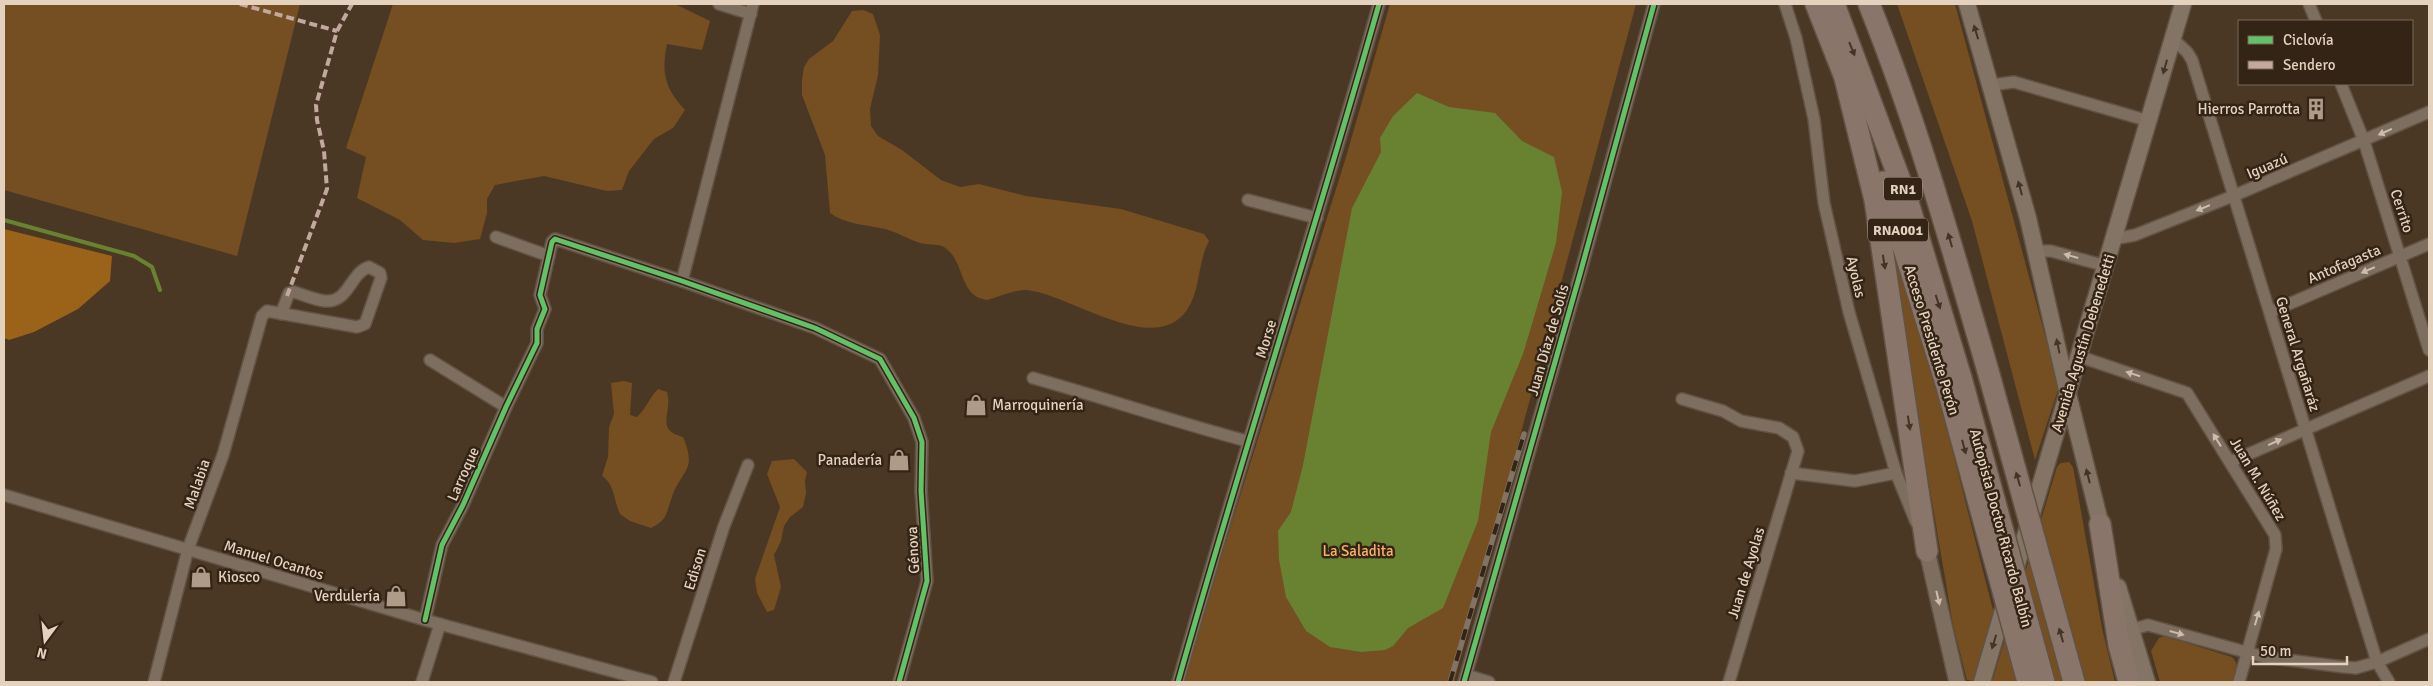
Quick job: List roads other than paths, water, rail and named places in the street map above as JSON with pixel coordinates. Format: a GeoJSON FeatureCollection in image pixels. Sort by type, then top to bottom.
{"type":"FeatureCollection","features":[{"type":"Feature","properties":{"kind":"highway","name":"Acceso Presidente Perón"},"geometry":{"type":"LineString","coordinates":[[1816,4],[1872,150],[1953,380],[2028,682]]}},
{"type":"Feature","properties":{"kind":"highway","name":"Autopista Doctor Ricardo Balbín"},"geometry":{"type":"LineString","coordinates":[[1834,4],[1907,199],[1953,380],[2044,682]]}},
{"type":"Feature","properties":{"kind":"highway","name":"Autopista Doctor Ricardo Balbín"},"geometry":{"type":"LineString","coordinates":[[1869,4],[1893,64],[1938,199],[1988,371],[2074,682]]}},
{"type":"Feature","properties":{"kind":"highway"},"geometry":{"type":"LineString","coordinates":[[1879,4],[1893,64]]}},
{"type":"Feature","properties":{"kind":"highway"},"geometry":{"type":"LineString","coordinates":[[1845,78],[1875,200],[1927,551]]}},
{"type":"Feature","properties":{"kind":"highway"},"geometry":{"type":"LineString","coordinates":[[2100,524],[2119,645],[2128,682]]}},
{"type":"Feature","properties":{"kind":"main road"},"geometry":{"type":"LineString","coordinates":[[1967,4],[1992,85],[2036,250],[2068,394],[2100,524],[2130,630],[2148,682]]}},
{"type":"Feature","properties":{"kind":"main road","name":"Avenida Agustín Debenedetti"},"geometry":{"type":"LineString","coordinates":[[1982,682],[2183,4]]}},
{"type":"Feature","properties":{"kind":"street"},"geometry":{"type":"LineString","coordinates":[[682,281],[752,9],[719,4]]}},
{"type":"Feature","properties":{"kind":"street","name":"Morse"},"geometry":{"type":"LineString","coordinates":[[1178,682],[1247,441],[1317,218],[1380,4]]}},
{"type":"Feature","properties":{"kind":"street","name":"Juan Díaz de Solís"},"geometry":{"type":"LineString","coordinates":[[1465,679],[1580,274],[1654,4]]}},
{"type":"Feature","properties":{"kind":"street","name":"Ayolas"},"geometry":{"type":"LineString","coordinates":[[1785,4],[1796,38],[1814,119],[1830,232],[1849,312],[1896,473],[1927,551]]}},
{"type":"Feature","properties":{"kind":"street"},"geometry":{"type":"LineString","coordinates":[[2309,4],[2316,20]]}},
{"type":"Feature","properties":{"kind":"street","name":"General Argañaráz"},"geometry":{"type":"LineString","coordinates":[[2173,39],[2187,52],[2192,60],[2377,662],[2389,682]]}},
{"type":"Feature","properties":{"kind":"street"},"geometry":{"type":"LineString","coordinates":[[1992,85],[2014,82],[2149,121]]}},
{"type":"Feature","properties":{"kind":"street","name":"Cerrito"},"geometry":{"type":"LineString","coordinates":[[2341,85],[2364,141],[2429,350]]}},
{"type":"Feature","properties":{"kind":"street","name":"Iguazú"},"geometry":{"type":"LineString","coordinates":[[2114,239],[2135,235],[2233,196],[2429,112]]}},
{"type":"Feature","properties":{"kind":"street"},"geometry":{"type":"LineString","coordinates":[[1248,200],[1317,218]]}},
{"type":"Feature","properties":{"kind":"street"},"geometry":{"type":"LineString","coordinates":[[496,237],[549,256]]}},
{"type":"Feature","properties":{"kind":"street","name":"Génova"},"geometry":{"type":"LineString","coordinates":[[549,256],[552,242],[555,240],[682,281],[815,328],[880,359],[914,418],[922,442],[921,490],[927,581],[898,682]]}},
{"type":"Feature","properties":{"kind":"street","name":"Antofagasta"},"geometry":{"type":"LineString","coordinates":[[2270,312],[2429,244]]}},
{"type":"Feature","properties":{"kind":"street"},"geometry":{"type":"LineString","coordinates":[[2036,250],[2051,250],[2106,266]]}},
{"type":"Feature","properties":{"kind":"street","name":"Larroque"},"geometry":{"type":"LineString","coordinates":[[425,620],[442,545],[463,505],[537,342],[537,329],[545,309],[540,294],[549,256]]}},
{"type":"Feature","properties":{"kind":"street","name":"Malabia"},"geometry":{"type":"LineString","coordinates":[[154,682],[188,550],[223,455],[262,316],[267,311],[281,314],[362,327],[365,324],[381,278],[380,273],[369,267],[361,269],[343,296],[335,300],[326,301],[294,292],[289,293],[281,314]]}},
{"type":"Feature","properties":{"kind":"street","name":"Juan M. Núñez"},"geometry":{"type":"LineString","coordinates":[[2078,356],[2180,389],[2191,398],[2275,535],[2277,543],[2239,682]]}},
{"type":"Feature","properties":{"kind":"street"},"geometry":{"type":"LineString","coordinates":[[430,360],[506,407]]}},
{"type":"Feature","properties":{"kind":"street"},"geometry":{"type":"LineString","coordinates":[[2230,462],[2429,376]]}},
{"type":"Feature","properties":{"kind":"street"},"geometry":{"type":"LineString","coordinates":[[1034,378],[1099,396],[1181,424],[1247,441]]}},
{"type":"Feature","properties":{"kind":"street","name":"Juan de Ayolas"},"geometry":{"type":"LineString","coordinates":[[1682,399],[1723,411],[1741,421],[1779,428],[1787,432],[1797,443],[1798,451],[1729,682]]}},
{"type":"Feature","properties":{"kind":"street","name":"Edison"},"geometry":{"type":"LineString","coordinates":[[674,682],[724,526],[748,465]]}},
{"type":"Feature","properties":{"kind":"street"},"geometry":{"type":"LineString","coordinates":[[1791,473],[1855,481],[1896,473]]}},
{"type":"Feature","properties":{"kind":"street","name":"Manuel Ocantos"},"geometry":{"type":"LineString","coordinates":[[4,496],[425,620],[652,682]]}},
{"type":"Feature","properties":{"kind":"street"},"geometry":{"type":"LineString","coordinates":[[1927,551],[1957,682]]}},
{"type":"Feature","properties":{"kind":"street"},"geometry":{"type":"LineString","coordinates":[[422,682],[440,624]]}},
{"type":"Feature","properties":{"kind":"street"},"geometry":{"type":"LineString","coordinates":[[2130,630],[2148,625],[2247,653],[2280,660],[2356,668],[2377,662],[2429,639]]}},
{"type":"Feature","properties":{"kind":"street"},"geometry":{"type":"LineString","coordinates":[[1465,679],[1489,682]]}},
{"type":"Feature","properties":{"kind":"waterway"},"geometry":{"type":"LineString","coordinates":[[4,220],[134,256],[152,267],[160,290]]}},
{"type":"Feature","properties":{"kind":"railway"},"geometry":{"type":"LineString","coordinates":[[1450,682],[1524,434]]}},
{"type":"Feature","properties":{"kind":"place","name":"Hierros Parrotta"},"geometry":{"type":"Point","coordinates":[2316,109]}},
{"type":"Feature","properties":{"kind":"place","name":"Marroquinería"},"geometry":{"type":"Point","coordinates":[976,405]}},
{"type":"Feature","properties":{"kind":"place","name":"Panadería"},"geometry":{"type":"Point","coordinates":[899,460]}},
{"type":"Feature","properties":{"kind":"place","name":"Kiosco"},"geometry":{"type":"Point","coordinates":[201,577]}},
{"type":"Feature","properties":{"kind":"place","name":"Verdulería"},"geometry":{"type":"Point","coordinates":[396,596]}},
{"type":"Feature","properties":{"kind":"park label","name":"La Saladita"},"geometry":{"type":"Point","coordinates":[1358,551]}}]}
